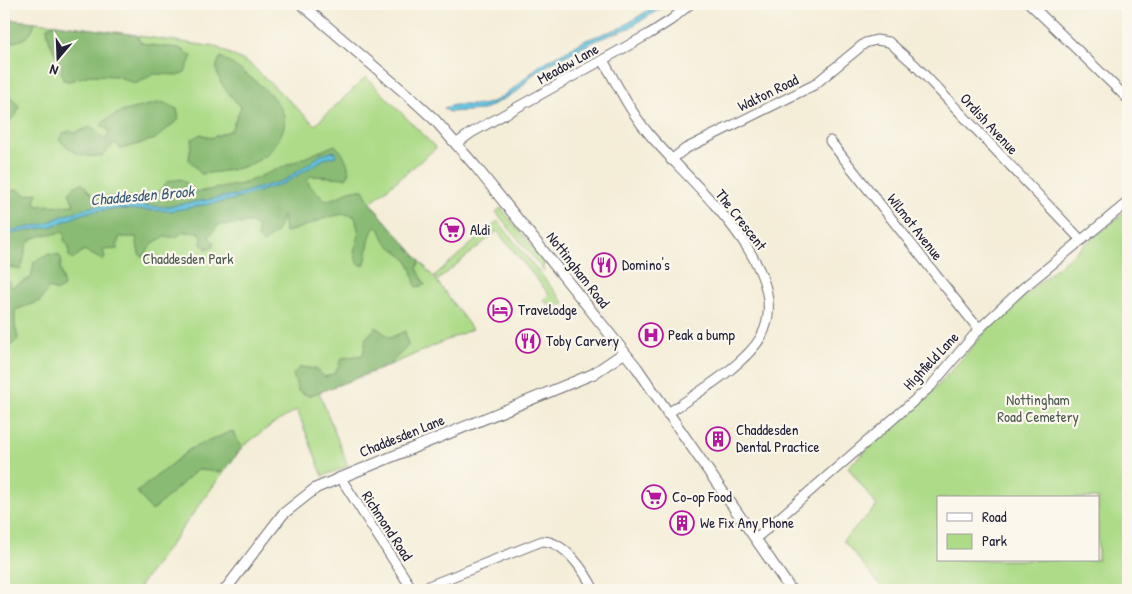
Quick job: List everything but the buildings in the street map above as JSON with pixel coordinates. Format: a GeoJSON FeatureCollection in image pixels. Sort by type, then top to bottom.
{"type":"FeatureCollection","features":[{"type":"Feature","properties":{"kind":"street","name":"Nottingham Road"},"geometry":{"type":"LineString","coordinates":[[301,4],[412,98],[456,144],[507,204],[624,353],[754,540],[792,590]]}},
{"type":"Feature","properties":{"kind":"street","name":"Meadow Lane"},"geometry":{"type":"LineString","coordinates":[[456,144],[470,133],[649,34],[671,20],[690,4]]}},
{"type":"Feature","properties":{"kind":"street"},"geometry":{"type":"LineString","coordinates":[[1030,4],[1128,99]]}},
{"type":"Feature","properties":{"kind":"street","name":"Walton Road"},"geometry":{"type":"LineString","coordinates":[[671,160],[685,149],[814,85],[860,45],[870,41]]}},
{"type":"Feature","properties":{"kind":"street","name":"Ordish Avenue"},"geometry":{"type":"LineString","coordinates":[[870,41],[884,41],[896,47],[1081,240]]}},
{"type":"Feature","properties":{"kind":"street","name":"The Crescent"},"geometry":{"type":"LineString","coordinates":[[603,60],[642,125],[671,160],[694,183],[753,256],[766,284],[769,306],[764,331],[750,352],[667,414]]}},
{"type":"Feature","properties":{"kind":"street","name":"Wilmot Avenue"},"geometry":{"type":"LineString","coordinates":[[830,141],[952,297],[980,328]]}},
{"type":"Feature","properties":{"kind":"street","name":"Highfield Lane"},"geometry":{"type":"LineString","coordinates":[[754,540],[931,386],[980,328],[1023,288],[1128,202]]}},
{"type":"Feature","properties":{"kind":"street","name":"Chaddesden Lane"},"geometry":{"type":"LineString","coordinates":[[225,590],[283,514],[308,493],[340,477],[593,374],[624,353]]}},
{"type":"Feature","properties":{"kind":"street","name":"Richmond Road"},"geometry":{"type":"LineString","coordinates":[[340,477],[411,590]]}},
{"type":"Feature","properties":{"kind":"street"},"geometry":{"type":"LineString","coordinates":[[411,590],[421,589],[533,544],[546,541],[559,547],[572,559],[585,574],[594,590]]}},
{"type":"Feature","properties":{"kind":"green space","name":"Chaddesden Park"},"geometry":{"type":"Polygon","coordinates":[[[4,19],[56,24],[216,47],[250,64],[315,125],[366,77],[436,148],[370,203],[436,280],[472,329],[388,366],[319,392],[348,466],[323,476],[297,410],[270,426],[242,447],[137,590],[4,590],[4,19]]]}},
{"type":"Feature","properties":{"kind":"green space"},"geometry":{"type":"Polygon","coordinates":[[[4,19],[35,22],[30,33],[24,39],[4,44],[4,19]]]}},
{"type":"Feature","properties":{"kind":"green space"},"geometry":{"type":"Polygon","coordinates":[[[56,24],[137,35],[140,42],[149,45],[179,48],[192,56],[185,72],[178,75],[154,74],[135,84],[117,76],[90,75],[69,81],[63,80],[61,70],[63,64],[54,53],[47,32],[47,27],[56,24]]]}},
{"type":"Feature","properties":{"kind":"green space"},"geometry":{"type":"Polygon","coordinates":[[[221,57],[258,83],[275,100],[284,117],[284,125],[279,139],[264,157],[234,169],[201,174],[189,159],[192,139],[201,134],[211,138],[231,130],[241,107],[227,91],[219,77],[217,64],[221,57]]]}},
{"type":"Feature","properties":{"kind":"green space"},"geometry":{"type":"Polygon","coordinates":[[[4,89],[19,106],[16,115],[4,125],[4,89]]]}},
{"type":"Feature","properties":{"kind":"green space"},"geometry":{"type":"Polygon","coordinates":[[[162,102],[177,109],[179,119],[155,139],[122,149],[115,143],[102,156],[78,154],[59,140],[63,133],[70,131],[75,133],[90,127],[95,129],[102,138],[108,138],[109,131],[101,125],[106,120],[121,112],[162,102]]]}},
{"type":"Feature","properties":{"kind":"green space"},"geometry":{"type":"Polygon","coordinates":[[[335,145],[345,158],[349,174],[346,178],[311,176],[307,180],[310,186],[326,200],[336,198],[352,190],[363,190],[370,203],[420,261],[417,268],[425,285],[416,287],[409,264],[386,242],[379,229],[375,226],[372,231],[364,266],[357,263],[354,252],[359,234],[355,217],[348,215],[331,217],[285,232],[283,216],[276,233],[263,243],[258,238],[257,226],[251,223],[218,225],[209,237],[214,242],[213,246],[206,249],[201,244],[202,236],[198,232],[183,232],[176,237],[164,237],[153,243],[143,257],[139,254],[136,237],[119,237],[117,249],[103,250],[105,258],[102,260],[84,250],[72,260],[69,256],[69,247],[64,240],[65,235],[62,232],[36,237],[28,242],[20,270],[4,265],[4,198],[7,193],[17,189],[26,195],[37,193],[35,201],[37,206],[74,205],[69,192],[75,186],[82,183],[94,197],[153,197],[168,181],[181,179],[197,192],[242,184],[335,145]]]}},
{"type":"Feature","properties":{"kind":"green space"},"geometry":{"type":"Polygon","coordinates":[[[501,208],[546,264],[542,267],[544,271],[496,212],[501,208]]]}},
{"type":"Feature","properties":{"kind":"green space","name":"Nottingham Road Cemetery"},"geometry":{"type":"Polygon","coordinates":[[[1128,210],[1128,590],[884,590],[843,540],[877,506],[848,467],[934,390],[997,319],[1128,210]]]}},
{"type":"Feature","properties":{"kind":"green space"},"geometry":{"type":"Polygon","coordinates":[[[498,221],[564,303],[561,305],[548,304],[543,300],[549,294],[497,231],[438,280],[434,276],[498,221]]]}},
{"type":"Feature","properties":{"kind":"green space"},"geometry":{"type":"Polygon","coordinates":[[[49,254],[59,255],[62,260],[60,267],[64,287],[57,291],[49,288],[40,301],[15,310],[15,325],[18,339],[4,350],[4,275],[12,287],[31,278],[34,262],[49,254]]]}},
{"type":"Feature","properties":{"kind":"green space"},"geometry":{"type":"Polygon","coordinates":[[[376,327],[390,338],[405,331],[408,346],[388,366],[309,396],[298,391],[293,374],[300,367],[316,369],[325,377],[335,373],[342,358],[363,355],[366,338],[376,327]]]}},
{"type":"Feature","properties":{"kind":"green space"},"geometry":{"type":"Polygon","coordinates":[[[232,431],[242,447],[224,472],[197,470],[152,511],[137,492],[190,449],[232,431]]]}},
{"type":"Feature","properties":{"kind":"water"},"geometry":{"type":"Polygon","coordinates":[[[658,4],[668,4],[629,28],[597,40],[555,61],[532,75],[518,91],[483,110],[449,112],[444,108],[455,105],[483,105],[497,100],[540,65],[586,40],[622,27],[658,4]]]}},
{"type":"Feature","properties":{"kind":"water"},"geometry":{"type":"Polygon","coordinates":[[[335,151],[336,156],[324,159],[285,183],[232,200],[171,211],[115,209],[88,212],[50,227],[4,235],[4,232],[45,224],[90,207],[111,204],[165,207],[235,195],[285,180],[321,155],[335,151]]]}},
{"type":"Feature","properties":{"kind":"place","name":"Aldi"},"geometry":{"type":"Point","coordinates":[452,230]}},
{"type":"Feature","properties":{"kind":"place","name":"Domino's"},"geometry":{"type":"Point","coordinates":[604,265]}},
{"type":"Feature","properties":{"kind":"place","name":"Travelodge"},"geometry":{"type":"Point","coordinates":[500,310]}},
{"type":"Feature","properties":{"kind":"place","name":"Peak a bump"},"geometry":{"type":"Point","coordinates":[651,335]}},
{"type":"Feature","properties":{"kind":"place","name":"Toby Carvery"},"geometry":{"type":"Point","coordinates":[528,341]}},
{"type":"Feature","properties":{"kind":"place","name":"Chaddesden Dental Practice"},"geometry":{"type":"Point","coordinates":[718,439]}},
{"type":"Feature","properties":{"kind":"place","name":"Co-op Food"},"geometry":{"type":"Point","coordinates":[654,497]}},
{"type":"Feature","properties":{"kind":"place","name":"We Fix Any Phone"},"geometry":{"type":"Point","coordinates":[682,523]}},
{"type":"Feature","properties":{"kind":"water label","name":"Chaddesden Brook"},"geometry":{"type":"Point","coordinates":[142,195]}}]}
